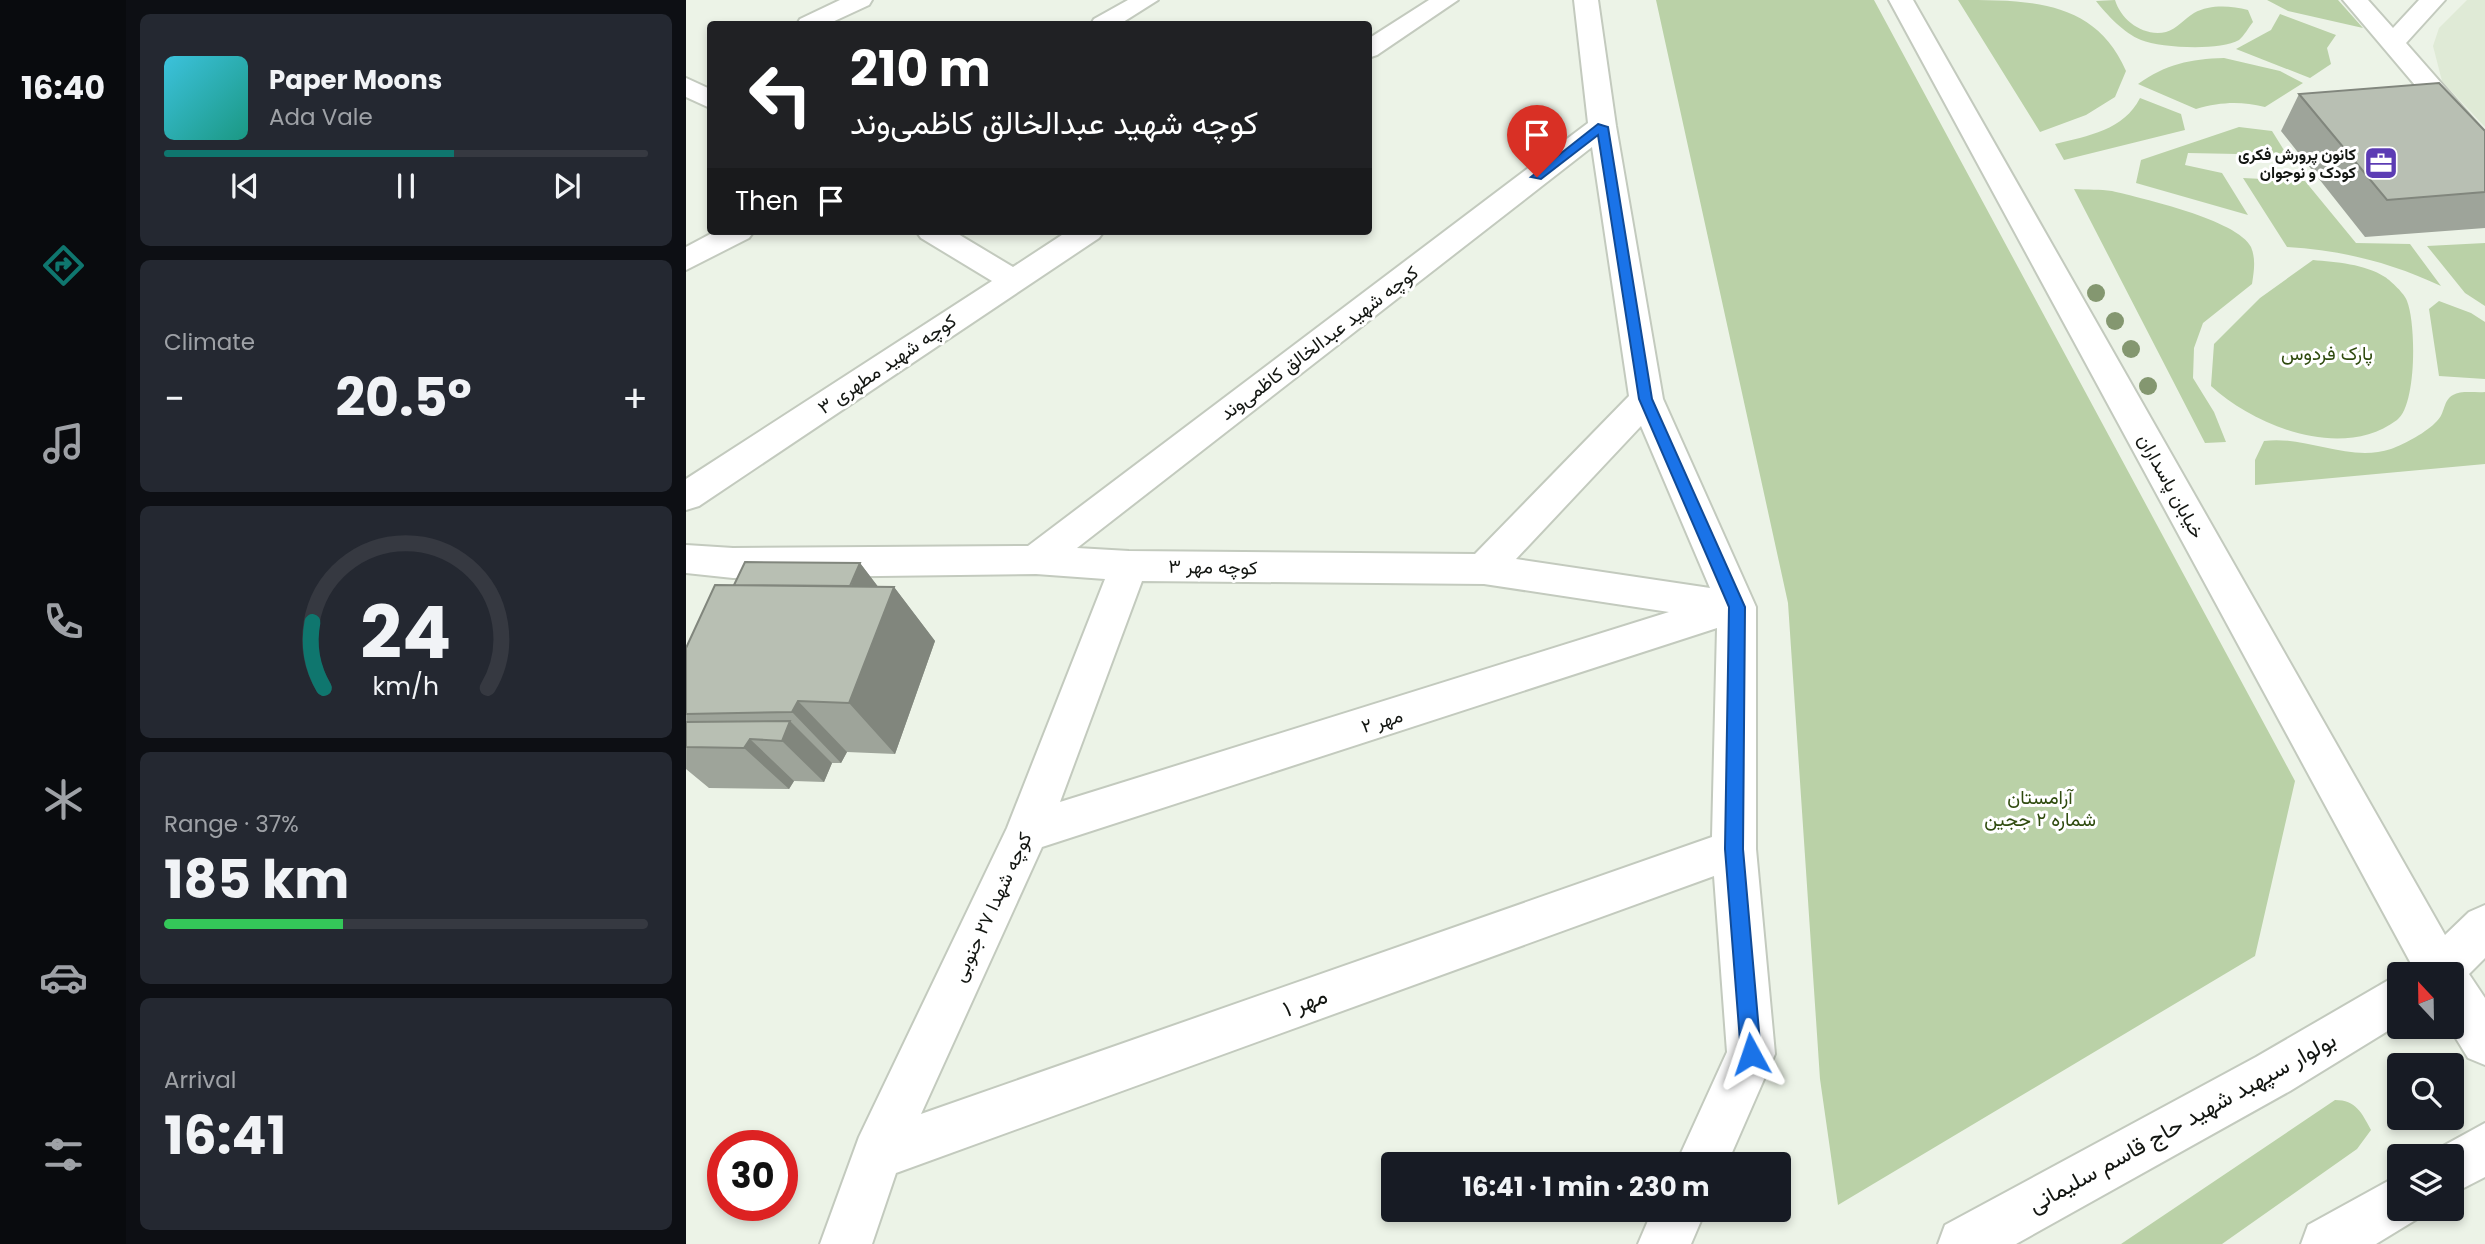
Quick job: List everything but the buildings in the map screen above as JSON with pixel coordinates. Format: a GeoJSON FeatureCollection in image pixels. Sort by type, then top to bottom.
{"type":"FeatureCollection","features":[{"type":"Feature","properties":{"kind":"street"},"geometry":{"type":"LineString","coordinates":[[815,21],[860,0]]}},
{"type":"Feature","properties":{"kind":"street"},"geometry":{"type":"LineString","coordinates":[[1108,21],[1146,0]]}},
{"type":"Feature","properties":{"kind":"street"},"geometry":{"type":"LineString","coordinates":[[1372,47],[1446,0]]}},
{"type":"Feature","properties":{"kind":"street"},"geometry":{"type":"LineString","coordinates":[[1586,0],[1602,127],[1646,399],[1737,607],[1734,849],[1751,1054],[1706,1152]]}},
{"type":"Feature","properties":{"kind":"street","name":"خیابان پاسداران"},"geometry":{"type":"LineString","coordinates":[[1901,0],[2434,962]]}},
{"type":"Feature","properties":{"kind":"street"},"geometry":{"type":"LineString","coordinates":[[2356,0],[2485,150]]}},
{"type":"Feature","properties":{"kind":"street"},"geometry":{"type":"LineString","coordinates":[[2392,43],[2433,0]]}},
{"type":"Feature","properties":{"kind":"street"},"geometry":{"type":"LineString","coordinates":[[707,74],[686,85],[707,98]]}},
{"type":"Feature","properties":{"kind":"street","name":"کوچه شهید عبدالخالق کاظمی‌وند"},"geometry":{"type":"LineString","coordinates":[[1036,560],[1602,127]]}},
{"type":"Feature","properties":{"kind":"street"},"geometry":{"type":"LineString","coordinates":[[686,260],[732,235]]}},
{"type":"Feature","properties":{"kind":"street"},"geometry":{"type":"LineString","coordinates":[[938,235],[1013,281]]}},
{"type":"Feature","properties":{"kind":"street","name":"کوچه شهید مطهری ۳"},"geometry":{"type":"LineString","coordinates":[[686,497],[1083,235]]}},
{"type":"Feature","properties":{"kind":"street"},"geometry":{"type":"LineString","coordinates":[[1484,569],[1646,399]]}},
{"type":"Feature","properties":{"kind":"street","name":"کوچه مهر ۳"},"geometry":{"type":"LineString","coordinates":[[686,559],[733,564],[1036,560],[1129,566],[1484,569],[1737,607]]}},
{"type":"Feature","properties":{"kind":"street"},"geometry":{"type":"LineString","coordinates":[[715,600],[733,564]]}},
{"type":"Feature","properties":{"kind":"street","name":"کوچه شهدا ۲۷ جنوبی"},"geometry":{"type":"LineString","coordinates":[[846,1244],[877,1155],[1027,832],[1129,566]]}},
{"type":"Feature","properties":{"kind":"street","name":"مهر ۲"},"geometry":{"type":"LineString","coordinates":[[1027,832],[1737,607]]}},
{"type":"Feature","properties":{"kind":"street","name":"مهر ۱"},"geometry":{"type":"LineString","coordinates":[[877,1155],[1734,849]]}},
{"type":"Feature","properties":{"kind":"street"},"geometry":{"type":"LineString","coordinates":[[2456,962],[2485,927]]}},
{"type":"Feature","properties":{"kind":"street","name":"بولوار سپهبد شهید حاج قاسم سلیمانی"},"geometry":{"type":"LineString","coordinates":[[1964,1244],[2273,1074],[2387,1004]]}},
{"type":"Feature","properties":{"kind":"street","name":"خیابان پاسداران"},"geometry":{"type":"LineString","coordinates":[[2464,1010],[2485,1041]]}},
{"type":"Feature","properties":{"kind":"street"},"geometry":{"type":"LineString","coordinates":[[2464,1161],[2485,1148]]}},
{"type":"Feature","properties":{"kind":"street"},"geometry":{"type":"LineString","coordinates":[[2327,1244],[2387,1208]]}},
{"type":"Feature","properties":{"kind":"street"},"geometry":{"type":"LineString","coordinates":[[1664,1244],[1674,1222]]}},
{"type":"Feature","properties":{"kind":"shaded area"},"geometry":{"type":"Polygon","coordinates":[[[2467,0],[2485,0],[2485,127],[2442,81],[2433,46],[2439,28],[2467,0]]]}},
{"type":"Feature","properties":{"kind":"green space","name":"آرامستان شماره ۲ ججین"},"geometry":{"type":"Polygon","coordinates":[[[1656,0],[1874,0],[2295,781],[2255,956],[1838,1205],[1820,1079],[1788,603],[1656,0]]]}},
{"type":"Feature","properties":{"kind":"green space"},"geometry":{"type":"Polygon","coordinates":[[[1958,0],[2035,4],[2078,17],[2097,30],[2113,48],[2126,71],[2115,97],[2086,115],[2040,132],[1958,0]]]}},
{"type":"Feature","properties":{"kind":"green space"},"geometry":{"type":"Polygon","coordinates":[[[2115,0],[2128,20],[2149,32],[2170,31],[2194,13],[2214,7],[2248,10],[2253,22],[2239,40],[2230,43],[2205,47],[2162,45],[2141,40],[2128,33],[2096,1],[2115,0]]]}},
{"type":"Feature","properties":{"kind":"green space"},"geometry":{"type":"Polygon","coordinates":[[[2267,0],[2338,0],[2363,28],[2288,11],[2267,0]]]}},
{"type":"Feature","properties":{"kind":"green space"},"geometry":{"type":"Polygon","coordinates":[[[2280,14],[2336,35],[2327,48],[2331,64],[2310,78],[2236,49],[2271,30],[2280,14]]]}},
{"type":"Feature","properties":{"kind":"green space"},"geometry":{"type":"Polygon","coordinates":[[[2224,58],[2280,71],[2303,83],[2265,107],[2231,103],[2196,109],[2138,84],[2179,64],[2224,58]]]}},
{"type":"Feature","properties":{"kind":"green space"},"geometry":{"type":"Polygon","coordinates":[[[2140,98],[2181,114],[2185,130],[2064,160],[2055,144],[2115,125],[2125,118],[2140,98]]]}},
{"type":"Feature","properties":{"kind":"green space"},"geometry":{"type":"Polygon","coordinates":[[[2239,127],[2272,131],[2287,155],[2188,153],[2185,165],[2222,173],[2248,215],[2136,183],[2141,160],[2239,127]]]}},
{"type":"Feature","properties":{"kind":"green space"},"geometry":{"type":"Polygon","coordinates":[[[2243,178],[2305,181],[2356,243],[2410,244],[2441,286],[2366,259],[2287,247],[2243,178]]]}},
{"type":"Feature","properties":{"kind":"green space"},"geometry":{"type":"Polygon","coordinates":[[[2074,189],[2112,191],[2188,211],[2228,228],[2251,247],[2254,261],[2252,284],[2203,323],[2194,348],[2193,378],[2214,412],[2226,442],[2205,443],[2074,189]]]}},
{"type":"Feature","properties":{"kind":"green space"},"geometry":{"type":"Polygon","coordinates":[[[2485,243],[2485,306],[2465,293],[2427,246],[2485,243]]]}},
{"type":"Feature","properties":{"kind":"green space","name":"پارک فردوس"},"geometry":{"type":"Polygon","coordinates":[[[2313,260],[2369,269],[2385,277],[2407,301],[2413,344],[2408,398],[2404,411],[2397,420],[2375,432],[2351,438],[2300,434],[2251,414],[2211,386],[2214,344],[2260,298],[2313,260]]]}},
{"type":"Feature","properties":{"kind":"green space"},"geometry":{"type":"Polygon","coordinates":[[[2439,301],[2471,313],[2485,322],[2485,379],[2439,376],[2429,309],[2439,301]]]}},
{"type":"Feature","properties":{"kind":"green space"},"geometry":{"type":"Polygon","coordinates":[[[2485,392],[2485,464],[2255,485],[2255,460],[2264,441],[2280,440],[2359,453],[2391,449],[2433,425],[2440,418],[2447,400],[2456,393],[2485,392]]]}},
{"type":"Feature","properties":{"kind":"green space"},"geometry":{"type":"Polygon","coordinates":[[[2335,1100],[2353,1105],[2371,1130],[2357,1149],[2222,1244],[2121,1244],[2335,1100]]]}},
{"type":"Feature","properties":{"kind":"place","name":"کانون پرورش فکری کودک و نوجوان"},"geometry":{"type":"Point","coordinates":[2381,163]}},
{"type":"Feature","properties":{"kind":"route"},"geometry":{"type":"LineString","coordinates":[[1537,177],[1602,127],[1646,399],[1737,607],[1734,849],[1751,1054]]}}]}
